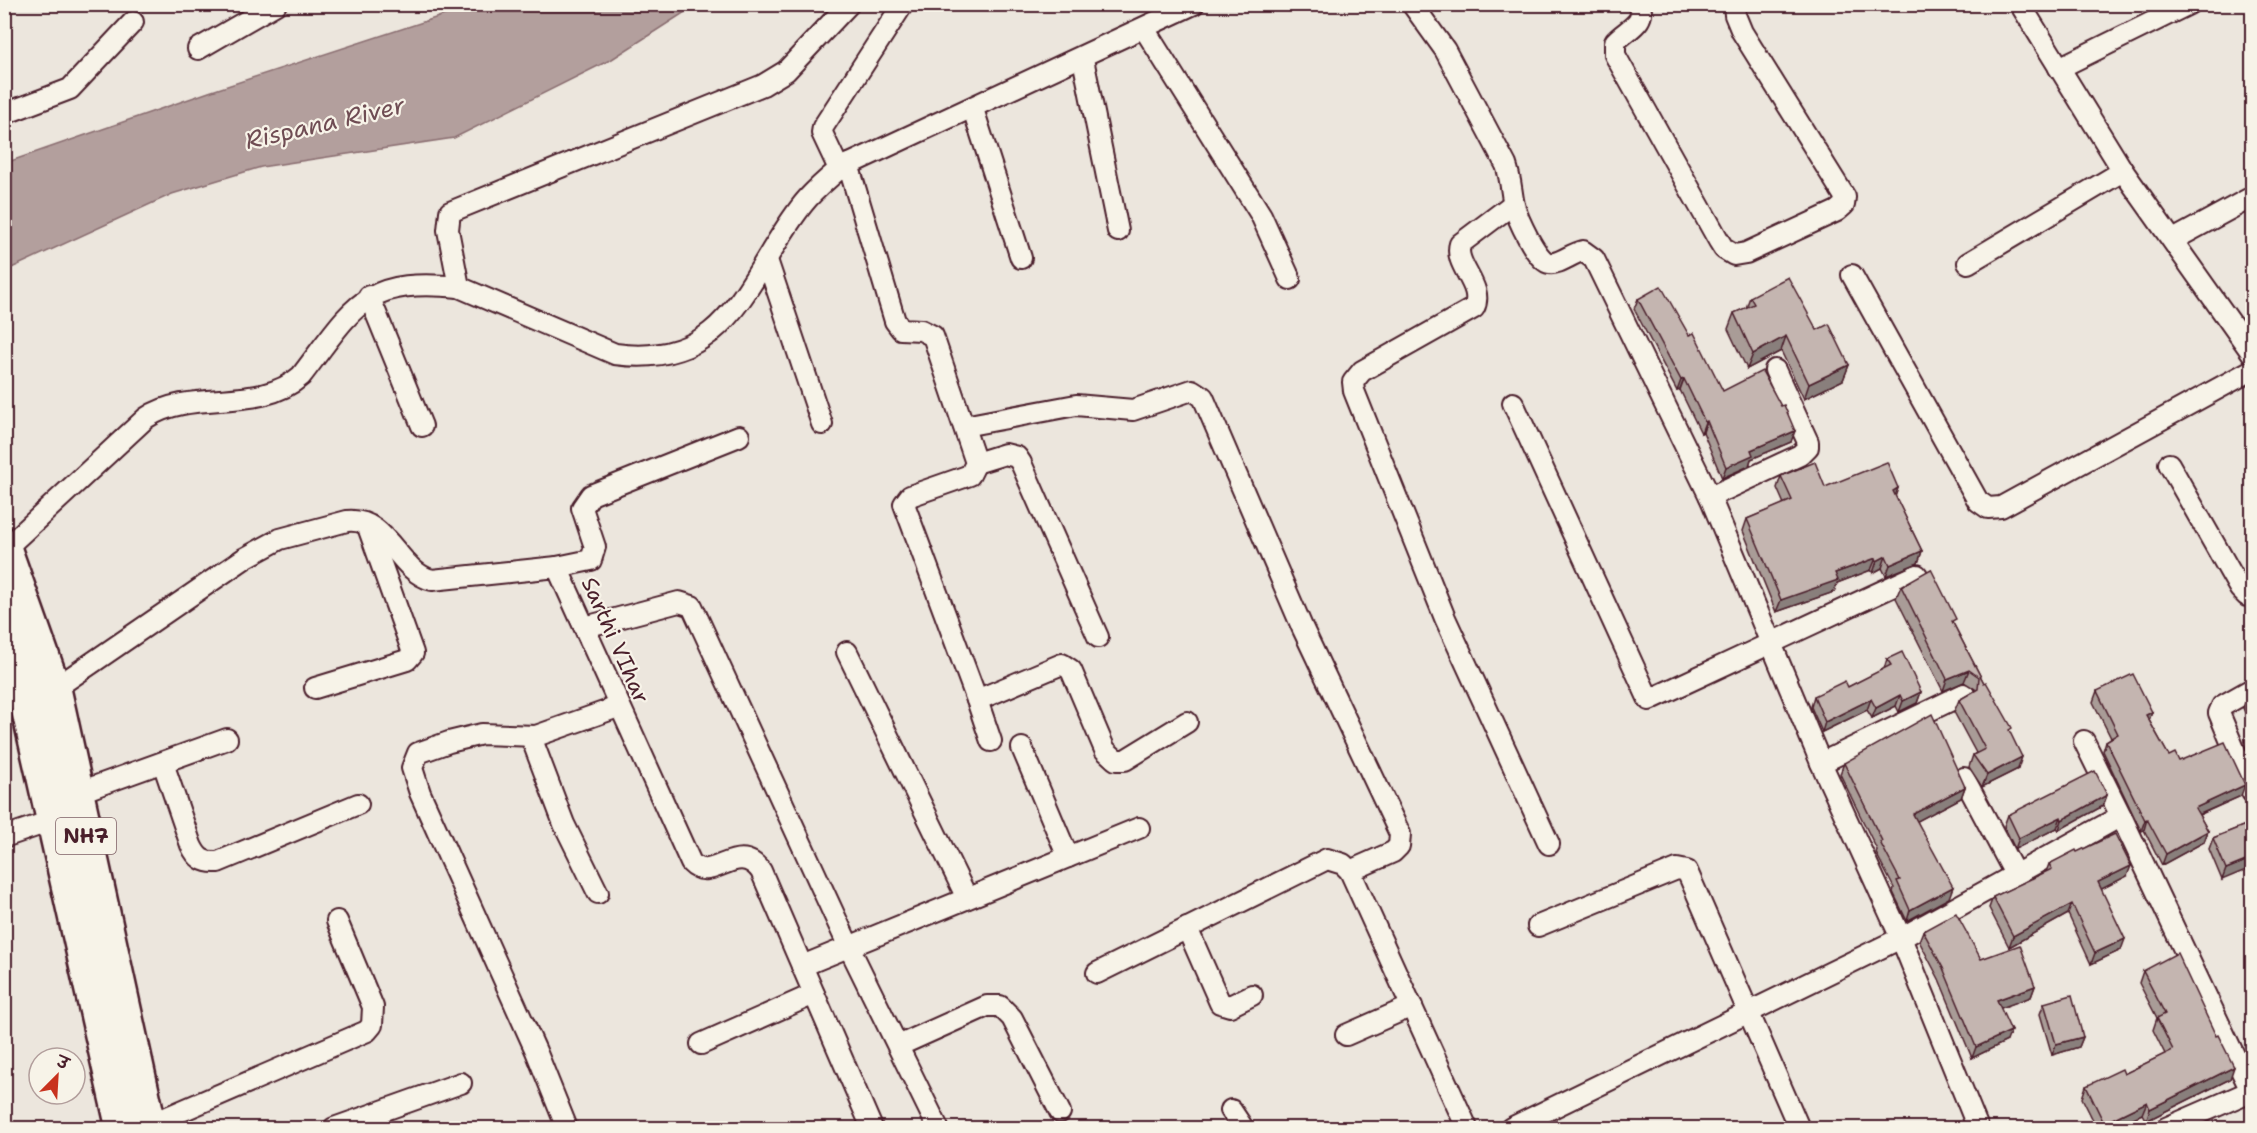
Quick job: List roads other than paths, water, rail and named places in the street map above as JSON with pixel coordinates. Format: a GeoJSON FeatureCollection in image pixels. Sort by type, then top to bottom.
{"type":"FeatureCollection","features":[{"type":"Feature","properties":{"kind":"highway","name":"NH7"},"geometry":{"type":"LineString","coordinates":[[5,548],[54,689],[77,793],[140,1127]]}},
{"type":"Feature","properties":{"kind":"highway","name":"NH7"},"geometry":{"type":"LineString","coordinates":[[4,627],[25,694],[54,820],[140,1127]]}},
{"type":"Feature","properties":{"kind":"street"},"geometry":{"type":"LineString","coordinates":[[198,49],[276,4]]}},
{"type":"Feature","properties":{"kind":"street"},"geometry":{"type":"LineString","coordinates":[[459,287],[448,230],[450,212],[763,85],[786,71],[849,4]]}},
{"type":"Feature","properties":{"kind":"street"},"geometry":{"type":"LineString","coordinates":[[903,4],[823,127],[822,133],[844,167],[897,326],[901,329],[921,330],[933,336],[976,463],[970,475],[910,496],[904,504],[991,741]]}},
{"type":"Feature","properties":{"kind":"street"},"geometry":{"type":"LineString","coordinates":[[5,548],[146,418],[161,408],[178,403],[252,397],[272,393],[291,385],[356,306],[369,296],[388,290],[434,285],[459,287],[615,354],[640,358],[665,355],[692,346],[713,331],[738,305],[803,204],[844,167],[1083,59],[1194,4]]}},
{"type":"Feature","properties":{"kind":"street"},"geometry":{"type":"LineString","coordinates":[[1412,4],[1445,50],[1506,165],[1512,183],[1513,204],[1517,216],[1542,261],[1553,263],[1583,251],[1594,259],[1710,498],[1821,763],[1901,938],[1978,1128]]}},
{"type":"Feature","properties":{"kind":"street"},"geometry":{"type":"LineString","coordinates":[[1642,6],[1639,22],[1615,42],[1615,55],[1719,241],[1724,249],[1734,255],[1746,253],[1837,211],[1844,205],[1845,197],[1742,32],[1735,15],[1734,4]]}},
{"type":"Feature","properties":{"kind":"street"},"geometry":{"type":"LineString","coordinates":[[2020,4],[2123,171],[2253,353]]}},
{"type":"Feature","properties":{"kind":"street"},"geometry":{"type":"LineString","coordinates":[[2059,68],[2189,4]]}},
{"type":"Feature","properties":{"kind":"street"},"geometry":{"type":"LineString","coordinates":[[4,114],[70,89],[133,22]]}},
{"type":"Feature","properties":{"kind":"street"},"geometry":{"type":"LineString","coordinates":[[1145,30],[1261,215],[1290,279]]}},
{"type":"Feature","properties":{"kind":"street"},"geometry":{"type":"LineString","coordinates":[[1083,59],[1118,231]]}},
{"type":"Feature","properties":{"kind":"street"},"geometry":{"type":"LineString","coordinates":[[973,109],[1021,258]]}},
{"type":"Feature","properties":{"kind":"street"},"geometry":{"type":"LineString","coordinates":[[1968,263],[2123,171]]}},
{"type":"Feature","properties":{"kind":"street"},"geometry":{"type":"LineString","coordinates":[[2173,240],[2253,197]]}},
{"type":"Feature","properties":{"kind":"street"},"geometry":{"type":"LineString","coordinates":[[1513,204],[1460,244],[1460,255],[1477,296],[1474,308],[1362,371],[1353,382],[1354,391],[1445,618],[1549,844]]}},
{"type":"Feature","properties":{"kind":"street"},"geometry":{"type":"LineString","coordinates":[[767,260],[822,423]]}},
{"type":"Feature","properties":{"kind":"street"},"geometry":{"type":"LineString","coordinates":[[1852,275],[1978,501],[1988,508],[2001,507],[2253,370]]}},
{"type":"Feature","properties":{"kind":"street"},"geometry":{"type":"LineString","coordinates":[[369,296],[422,426]]}},
{"type":"Feature","properties":{"kind":"street"},"geometry":{"type":"LineString","coordinates":[[1710,498],[1800,455],[1808,447],[1808,442],[1775,370]]}},
{"type":"Feature","properties":{"kind":"street"},"geometry":{"type":"LineString","coordinates":[[964,426],[1076,405],[1133,410],[1192,390],[1203,397],[1302,627],[1400,834],[1399,846],[1393,852],[1350,871]]}},
{"type":"Feature","properties":{"kind":"street"},"geometry":{"type":"LineString","coordinates":[[1513,403],[1646,698],[1654,699],[1917,575]]}},
{"type":"Feature","properties":{"kind":"street"},"geometry":{"type":"LineString","coordinates":[[557,567],[591,560],[595,554],[582,508],[591,495],[739,436]]}},
{"type":"Feature","properties":{"kind":"street"},"geometry":{"type":"LineString","coordinates":[[976,463],[1005,454],[1017,457],[1098,637]]}},
{"type":"Feature","properties":{"kind":"street"},"geometry":{"type":"LineString","coordinates":[[2169,464],[2240,589],[2247,596],[2253,596]]}},
{"type":"Feature","properties":{"kind":"street"},"geometry":{"type":"LineString","coordinates":[[54,689],[263,548],[280,539],[347,521],[367,524],[413,653],[407,660],[315,688]]}},
{"type":"Feature","properties":{"kind":"street","name":"Sarthi VIhar"},"geometry":{"type":"LineString","coordinates":[[367,524],[375,527],[414,572],[432,580],[557,567],[618,707],[691,863],[700,869],[738,859],[755,863],[761,871],[872,1128]]}},
{"type":"Feature","properties":{"kind":"street"},"geometry":{"type":"LineString","coordinates":[[585,627],[679,602],[692,606],[849,947],[938,1128]]}},
{"type":"Feature","properties":{"kind":"street"},"geometry":{"type":"LineString","coordinates":[[847,652],[967,898]]}},
{"type":"Feature","properties":{"kind":"street"},"geometry":{"type":"LineString","coordinates":[[977,700],[1062,664],[1071,670],[1106,750],[1116,760],[1125,760],[1187,722]]}},
{"type":"Feature","properties":{"kind":"street"},"geometry":{"type":"LineString","coordinates":[[2253,689],[2222,706],[2219,712],[2253,792]]}},
{"type":"Feature","properties":{"kind":"street"},"geometry":{"type":"LineString","coordinates":[[1821,763],[1964,694]]}},
{"type":"Feature","properties":{"kind":"street"},"geometry":{"type":"LineString","coordinates":[[567,1128],[536,1051],[420,793],[412,768],[418,753],[466,737],[502,734],[531,737],[618,707]]}},
{"type":"Feature","properties":{"kind":"street"},"geometry":{"type":"LineString","coordinates":[[531,737],[564,824],[598,893]]}},
{"type":"Feature","properties":{"kind":"street"},"geometry":{"type":"LineString","coordinates":[[77,793],[227,739]]}},
{"type":"Feature","properties":{"kind":"street"},"geometry":{"type":"LineString","coordinates":[[2084,741],[2252,1092],[2166,1128]]}},
{"type":"Feature","properties":{"kind":"street"},"geometry":{"type":"LineString","coordinates":[[1022,748],[1068,857]]}},
{"type":"Feature","properties":{"kind":"street"},"geometry":{"type":"LineString","coordinates":[[163,763],[190,845],[195,854],[205,862],[218,862],[358,804]]}},
{"type":"Feature","properties":{"kind":"street"},"geometry":{"type":"LineString","coordinates":[[1964,778],[2016,874]]}},
{"type":"Feature","properties":{"kind":"street"},"geometry":{"type":"LineString","coordinates":[[1511,1128],[1901,938],[2121,816]]}},
{"type":"Feature","properties":{"kind":"street"},"geometry":{"type":"LineString","coordinates":[[4,837],[54,820]]}},
{"type":"Feature","properties":{"kind":"street"},"geometry":{"type":"LineString","coordinates":[[802,966],[1139,828]]}},
{"type":"Feature","properties":{"kind":"street"},"geometry":{"type":"LineString","coordinates":[[1097,973],[1327,859],[1343,864],[1350,871],[1467,1128]]}},
{"type":"Feature","properties":{"kind":"street"},"geometry":{"type":"LineString","coordinates":[[1538,926],[1683,869],[1689,874],[1799,1128]]}},
{"type":"Feature","properties":{"kind":"street"},"geometry":{"type":"LineString","coordinates":[[140,1127],[367,1031],[372,1025],[373,1007],[337,921]]}},
{"type":"Feature","properties":{"kind":"street"},"geometry":{"type":"LineString","coordinates":[[1187,928],[1220,1003],[1230,1006],[1252,995]]}},
{"type":"Feature","properties":{"kind":"street"},"geometry":{"type":"LineString","coordinates":[[702,1044],[814,994]]}},
{"type":"Feature","properties":{"kind":"street"},"geometry":{"type":"LineString","coordinates":[[898,1046],[987,1006],[1000,1006],[1012,1018],[1060,1112]]}},
{"type":"Feature","properties":{"kind":"street"},"geometry":{"type":"LineString","coordinates":[[1346,1035],[1412,1006]]}},
{"type":"Feature","properties":{"kind":"street"},"geometry":{"type":"LineString","coordinates":[[334,1128],[461,1083]]}},
{"type":"Feature","properties":{"kind":"street"},"geometry":{"type":"LineString","coordinates":[[1231,1110],[1243,1128]]}},
{"type":"Feature","properties":{"kind":"water","name":"Rispana River"},"geometry":{"type":"Polygon","coordinates":[[[478,4],[696,5],[612,59],[454,138],[261,167],[172,194],[5,271],[5,163],[209,92],[478,4]]]}}]}
